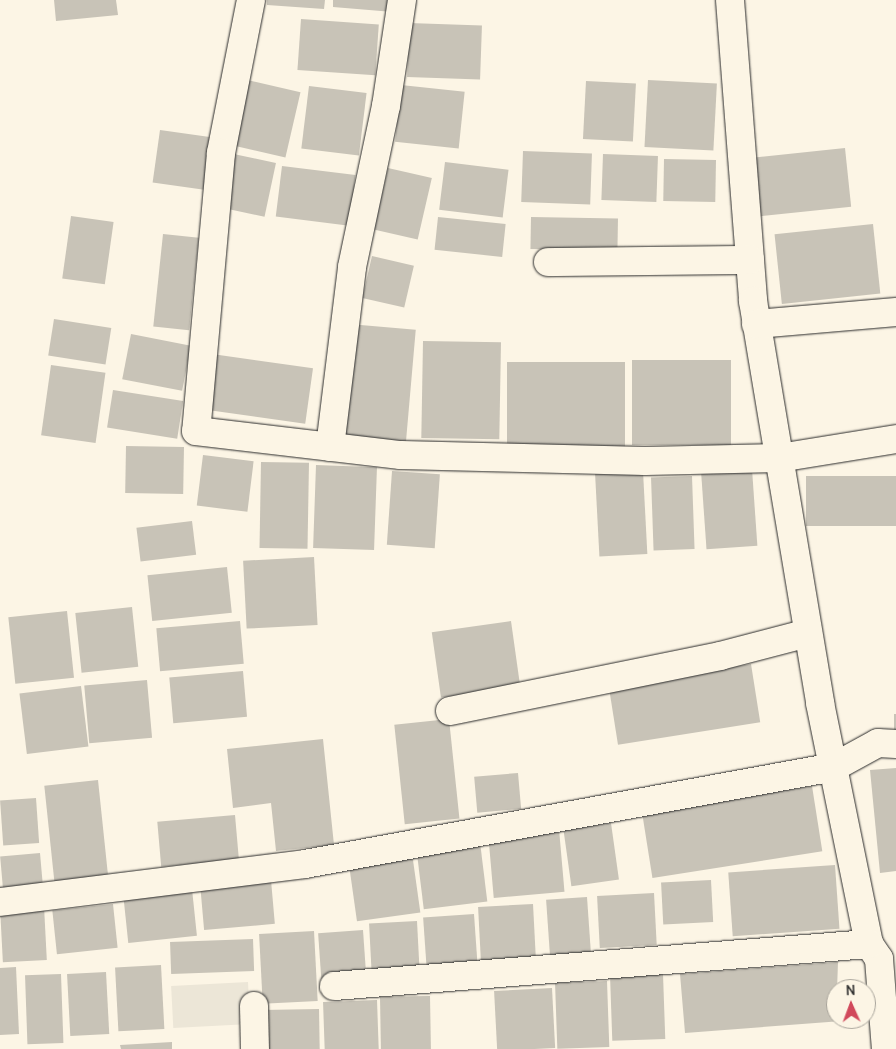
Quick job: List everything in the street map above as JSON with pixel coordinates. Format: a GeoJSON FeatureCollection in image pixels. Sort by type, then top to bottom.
{"type":"FeatureCollection","features":[{"type":"Feature","properties":{"kind":"street"},"geometry":{"type":"LineString","coordinates":[[251,0],[221,153],[196,430],[401,455],[779,458],[896,439]]}},
{"type":"Feature","properties":{"kind":"street"},"geometry":{"type":"LineString","coordinates":[[330,447],[352,267],[386,106],[402,0]]}},
{"type":"Feature","properties":{"kind":"street"},"geometry":{"type":"LineString","coordinates":[[730,0],[756,324],[808,633],[869,944],[879,958],[886,1049]]}},
{"type":"Feature","properties":{"kind":"street"},"geometry":{"type":"LineString","coordinates":[[548,262],[750,260]]}},
{"type":"Feature","properties":{"kind":"street"},"geometry":{"type":"LineString","coordinates":[[756,324],[896,312]]}},
{"type":"Feature","properties":{"kind":"street"},"geometry":{"type":"LineString","coordinates":[[450,711],[720,656],[808,633]]}},
{"type":"Feature","properties":{"kind":"street"},"geometry":{"type":"LineString","coordinates":[[0,902],[306,864],[834,767],[878,743],[896,744]]}},
{"type":"Feature","properties":{"kind":"street"},"geometry":{"type":"LineString","coordinates":[[334,986],[869,944]]}},
{"type":"Feature","properties":{"kind":"street"},"geometry":{"type":"LineString","coordinates":[[254,1006],[255,1049]]}},
{"type":"Feature","properties":{"kind":"shaded area"},"geometry":{"type":"Polygon","coordinates":[[[248,982],[250,1024],[173,1028],[171,986],[248,982]]]}},
{"type":"Feature","properties":{"kind":"building"},"geometry":{"type":"Polygon","coordinates":[[[54,0],[116,0],[118,15],[56,21],[54,0]]]}},
{"type":"Feature","properties":{"kind":"building"},"geometry":{"type":"Polygon","coordinates":[[[267,0],[325,0],[324,9],[267,5],[267,0]]]}},
{"type":"Feature","properties":{"kind":"building"},"geometry":{"type":"Polygon","coordinates":[[[333,0],[394,0],[393,12],[333,7],[333,0]]]}},
{"type":"Feature","properties":{"kind":"building"},"geometry":{"type":"Polygon","coordinates":[[[301,19],[379,24],[375,75],[297,70],[301,19]]]}},
{"type":"Feature","properties":{"kind":"building"},"geometry":{"type":"Polygon","coordinates":[[[409,23],[482,26],[480,80],[407,77],[409,23]]]}},
{"type":"Feature","properties":{"kind":"building"},"geometry":{"type":"Polygon","coordinates":[[[243,79],[300,92],[285,158],[228,144],[243,79]]]}},
{"type":"Feature","properties":{"kind":"building"},"geometry":{"type":"Polygon","coordinates":[[[648,80],[717,84],[713,151],[644,147],[648,80]]]}},
{"type":"Feature","properties":{"kind":"building"},"geometry":{"type":"Polygon","coordinates":[[[586,81],[636,84],[633,142],[583,139],[586,81]]]}},
{"type":"Feature","properties":{"kind":"building"},"geometry":{"type":"Polygon","coordinates":[[[401,85],[465,92],[459,148],[395,142],[401,85]]]}},
{"type":"Feature","properties":{"kind":"building"},"geometry":{"type":"Polygon","coordinates":[[[309,86],[367,93],[359,156],[301,149],[309,86]]]}},
{"type":"Feature","properties":{"kind":"building"},"geometry":{"type":"Polygon","coordinates":[[[160,130],[211,137],[204,190],[153,182],[160,130]]]}},
{"type":"Feature","properties":{"kind":"building"},"geometry":{"type":"Polygon","coordinates":[[[845,148],[851,207],[761,216],[754,158],[845,148]]]}},
{"type":"Feature","properties":{"kind":"building"},"geometry":{"type":"Polygon","coordinates":[[[523,151],[592,153],[590,204],[521,202],[523,151]]]}},
{"type":"Feature","properties":{"kind":"building"},"geometry":{"type":"Polygon","coordinates":[[[229,153],[276,163],[265,217],[218,207],[229,153]]]}},
{"type":"Feature","properties":{"kind":"building"},"geometry":{"type":"Polygon","coordinates":[[[603,154],[658,156],[656,202],[601,200],[603,154]]]}},
{"type":"Feature","properties":{"kind":"building"},"geometry":{"type":"Polygon","coordinates":[[[664,159],[716,160],[715,202],[663,201],[664,159]]]}},
{"type":"Feature","properties":{"kind":"building"},"geometry":{"type":"Polygon","coordinates":[[[445,162],[509,170],[503,217],[439,210],[445,162]]]}},
{"type":"Feature","properties":{"kind":"building"},"geometry":{"type":"Polygon","coordinates":[[[282,166],[355,175],[349,226],[276,217],[282,166]]]}},
{"type":"Feature","properties":{"kind":"building"},"geometry":{"type":"Polygon","coordinates":[[[388,168],[432,178],[418,240],[374,229],[388,168]]]}},
{"type":"Feature","properties":{"kind":"building"},"geometry":{"type":"Polygon","coordinates":[[[71,216],[114,222],[105,284],[62,278],[71,216]]]}},
{"type":"Feature","properties":{"kind":"building"},"geometry":{"type":"Polygon","coordinates":[[[438,217],[506,224],[502,257],[435,250],[438,217]]]}},
{"type":"Feature","properties":{"kind":"building"},"geometry":{"type":"Polygon","coordinates":[[[531,217],[618,219],[617,251],[530,249],[531,217]]]}},
{"type":"Feature","properties":{"kind":"building"},"geometry":{"type":"Polygon","coordinates":[[[873,224],[880,294],[782,304],[775,234],[873,224]]]}},
{"type":"Feature","properties":{"kind":"building"},"geometry":{"type":"Polygon","coordinates":[[[163,234],[199,238],[189,330],[153,326],[163,234]]]}},
{"type":"Feature","properties":{"kind":"building"},"geometry":{"type":"Polygon","coordinates":[[[372,256],[414,266],[404,308],[362,298],[372,256]]]}},
{"type":"Feature","properties":{"kind":"building"},"geometry":{"type":"Polygon","coordinates":[[[54,319],[111,328],[105,365],[48,356],[54,319]]]}},
{"type":"Feature","properties":{"kind":"building"},"geometry":{"type":"Polygon","coordinates":[[[349,324],[416,330],[406,444],[339,439],[349,324]]]}},
{"type":"Feature","properties":{"kind":"building"},"geometry":{"type":"Polygon","coordinates":[[[131,334],[191,346],[182,391],[122,379],[131,334]]]}},
{"type":"Feature","properties":{"kind":"building"},"geometry":{"type":"Polygon","coordinates":[[[423,341],[501,342],[499,439],[421,438],[423,341]]]}},
{"type":"Feature","properties":{"kind":"building"},"geometry":{"type":"Polygon","coordinates":[[[212,354],[313,368],[305,424],[204,409],[212,354]]]}},
{"type":"Feature","properties":{"kind":"building"},"geometry":{"type":"Polygon","coordinates":[[[632,360],[731,360],[731,445],[632,445],[632,360]]]}},
{"type":"Feature","properties":{"kind":"building"},"geometry":{"type":"Polygon","coordinates":[[[507,362],[625,362],[625,447],[507,447],[507,362]]]}},
{"type":"Feature","properties":{"kind":"building"},"geometry":{"type":"Polygon","coordinates":[[[51,365],[105,373],[96,443],[41,435],[51,365]]]}},
{"type":"Feature","properties":{"kind":"building"},"geometry":{"type":"Polygon","coordinates":[[[113,390],[183,401],[177,439],[107,428],[113,390]]]}},
{"type":"Feature","properties":{"kind":"building"},"geometry":{"type":"Polygon","coordinates":[[[126,446],[184,447],[183,494],[125,493],[126,446]]]}},
{"type":"Feature","properties":{"kind":"building"},"geometry":{"type":"Polygon","coordinates":[[[203,455],[254,461],[247,512],[197,506],[203,455]]]}},
{"type":"Feature","properties":{"kind":"building"},"geometry":{"type":"Polygon","coordinates":[[[261,462],[309,463],[307,549],[259,548],[261,462]]]}},
{"type":"Feature","properties":{"kind":"building"},"geometry":{"type":"Polygon","coordinates":[[[316,465],[377,467],[374,550],[313,548],[316,465]]]}},
{"type":"Feature","properties":{"kind":"building"},"geometry":{"type":"Polygon","coordinates":[[[752,469],[757,546],[706,549],[701,473],[752,469]]]}},
{"type":"Feature","properties":{"kind":"building"},"geometry":{"type":"Polygon","coordinates":[[[392,471],[440,474],[435,548],[387,545],[392,471]]]}},
{"type":"Feature","properties":{"kind":"building"},"geometry":{"type":"Polygon","coordinates":[[[643,471],[647,554],[599,556],[595,474],[643,471]]]}},
{"type":"Feature","properties":{"kind":"building"},"geometry":{"type":"Polygon","coordinates":[[[692,476],[695,549],[654,550],[651,477],[692,476]]]}},
{"type":"Feature","properties":{"kind":"building"},"geometry":{"type":"Polygon","coordinates":[[[806,476],[896,476],[896,526],[806,526],[806,476]]]}},
{"type":"Feature","properties":{"kind":"building"},"geometry":{"type":"Polygon","coordinates":[[[192,521],[196,555],[141,562],[136,528],[192,521]]]}},
{"type":"Feature","properties":{"kind":"building"},"geometry":{"type":"Polygon","coordinates":[[[314,557],[318,625],[247,629],[243,561],[314,557]]]}},
{"type":"Feature","properties":{"kind":"building"},"geometry":{"type":"Polygon","coordinates":[[[227,567],[232,613],[152,621],[147,575],[227,567]]]}},
{"type":"Feature","properties":{"kind":"building"},"geometry":{"type":"Polygon","coordinates":[[[132,607],[138,667],[82,673],[75,613],[132,607]]]}},
{"type":"Feature","properties":{"kind":"building"},"geometry":{"type":"Polygon","coordinates":[[[67,611],[74,678],[15,684],[8,617],[67,611]]]}},
{"type":"Feature","properties":{"kind":"building"},"geometry":{"type":"Polygon","coordinates":[[[240,621],[244,664],[160,671],[156,628],[240,621]]]}},
{"type":"Feature","properties":{"kind":"building"},"geometry":{"type":"Polygon","coordinates":[[[511,621],[520,686],[441,697],[432,632],[511,621]]]}},
{"type":"Feature","properties":{"kind":"building"},"geometry":{"type":"Polygon","coordinates":[[[751,664],[760,722],[618,745],[609,687],[751,664]]]}},
{"type":"Feature","properties":{"kind":"building"},"geometry":{"type":"Polygon","coordinates":[[[243,671],[247,717],[173,723],[169,677],[243,671]]]}},
{"type":"Feature","properties":{"kind":"building"},"geometry":{"type":"Polygon","coordinates":[[[147,680],[152,738],[89,743],[84,685],[147,680]]]}},
{"type":"Feature","properties":{"kind":"building"},"geometry":{"type":"Polygon","coordinates":[[[81,686],[88,747],[27,754],[19,694],[81,686]]]}},
{"type":"Feature","properties":{"kind":"building"},"geometry":{"type":"Polygon","coordinates":[[[894,714],[896,714],[896,730],[894,730],[894,714]]]}},
{"type":"Feature","properties":{"kind":"building"},"geometry":{"type":"Polygon","coordinates":[[[449,719],[459,818],[405,824],[394,725],[449,719]]]}},
{"type":"Feature","properties":{"kind":"building"},"geometry":{"type":"Polygon","coordinates":[[[323,739],[334,845],[276,851],[271,803],[233,808],[227,749],[323,739]]]}},
{"type":"Feature","properties":{"kind":"building"},"geometry":{"type":"Polygon","coordinates":[[[896,768],[896,871],[880,873],[870,770],[896,768]]]}},
{"type":"Feature","properties":{"kind":"building"},"geometry":{"type":"Polygon","coordinates":[[[518,773],[521,809],[477,813],[474,777],[518,773]]]}},
{"type":"Feature","properties":{"kind":"building"},"geometry":{"type":"Polygon","coordinates":[[[98,780],[109,881],[55,887],[44,786],[98,780]]]}},
{"type":"Feature","properties":{"kind":"building"},"geometry":{"type":"Polygon","coordinates":[[[812,786],[822,851],[652,878],[642,813],[812,786]]]}},
{"type":"Feature","properties":{"kind":"building"},"geometry":{"type":"Polygon","coordinates":[[[36,798],[39,843],[3,845],[0,801],[36,798]]]}},
{"type":"Feature","properties":{"kind":"building"},"geometry":{"type":"Polygon","coordinates":[[[235,815],[239,860],[161,867],[157,822],[235,815]]]}},
{"type":"Feature","properties":{"kind":"building"},"geometry":{"type":"Polygon","coordinates":[[[611,823],[619,879],[571,886],[563,830],[611,823]]]}},
{"type":"Feature","properties":{"kind":"building"},"geometry":{"type":"Polygon","coordinates":[[[559,829],[564,892],[494,898],[488,835],[559,829]]]}},
{"type":"Feature","properties":{"kind":"building"},"geometry":{"type":"Polygon","coordinates":[[[480,842],[487,902],[424,909],[416,850],[480,842]]]}},
{"type":"Feature","properties":{"kind":"building"},"geometry":{"type":"Polygon","coordinates":[[[40,853],[43,886],[3,889],[0,856],[40,853]]]}},
{"type":"Feature","properties":{"kind":"building"},"geometry":{"type":"Polygon","coordinates":[[[412,853],[420,912],[357,921],[349,862],[412,853]]]}},
{"type":"Feature","properties":{"kind":"building"},"geometry":{"type":"Polygon","coordinates":[[[835,865],[839,929],[733,936],[728,872],[835,865]]]}},
{"type":"Feature","properties":{"kind":"building"},"geometry":{"type":"Polygon","coordinates":[[[271,880],[275,924],[204,930],[200,886],[271,880]]]}},
{"type":"Feature","properties":{"kind":"building"},"geometry":{"type":"Polygon","coordinates":[[[711,880],[713,922],[663,925],[661,883],[711,880]]]}},
{"type":"Feature","properties":{"kind":"building"},"geometry":{"type":"Polygon","coordinates":[[[192,889],[197,936],[128,943],[123,896],[192,889]]]}},
{"type":"Feature","properties":{"kind":"building"},"geometry":{"type":"Polygon","coordinates":[[[654,893],[657,945],[600,948],[597,896],[654,893]]]}},
{"type":"Feature","properties":{"kind":"building"},"geometry":{"type":"Polygon","coordinates":[[[587,897],[591,960],[550,963],[546,900],[587,897]]]}},
{"type":"Feature","properties":{"kind":"building"},"geometry":{"type":"Polygon","coordinates":[[[113,904],[118,948],[57,954],[52,910],[113,904]]]}},
{"type":"Feature","properties":{"kind":"building"},"geometry":{"type":"Polygon","coordinates":[[[533,904],[536,963],[481,966],[478,907],[533,904]]]}},
{"type":"Feature","properties":{"kind":"building"},"geometry":{"type":"Polygon","coordinates":[[[44,906],[47,960],[3,962],[0,908],[44,906]]]}},
{"type":"Feature","properties":{"kind":"building"},"geometry":{"type":"Polygon","coordinates":[[[474,914],[478,969],[427,972],[423,918],[474,914]]]}},
{"type":"Feature","properties":{"kind":"building"},"geometry":{"type":"Polygon","coordinates":[[[417,921],[420,972],[372,974],[369,924],[417,921]]]}},
{"type":"Feature","properties":{"kind":"building"},"geometry":{"type":"Polygon","coordinates":[[[363,930],[366,976],[321,979],[318,933],[363,930]]]}},
{"type":"Feature","properties":{"kind":"building"},"geometry":{"type":"Polygon","coordinates":[[[314,931],[318,1001],[263,1004],[259,934],[314,931]]]}},
{"type":"Feature","properties":{"kind":"building"},"geometry":{"type":"Polygon","coordinates":[[[253,939],[254,971],[171,974],[170,942],[253,939]]]}},
{"type":"Feature","properties":{"kind":"building"},"geometry":{"type":"Polygon","coordinates":[[[838,962],[837,979],[826,979],[826,1022],[685,1033],[680,974],[838,962]]]}},
{"type":"Feature","properties":{"kind":"building"},"geometry":{"type":"Polygon","coordinates":[[[161,965],[164,1029],[118,1031],[115,967],[161,965]]]}},
{"type":"Feature","properties":{"kind":"building"},"geometry":{"type":"Polygon","coordinates":[[[16,967],[19,1034],[0,1035],[0,968],[16,967]]]}},
{"type":"Feature","properties":{"kind":"building"},"geometry":{"type":"Polygon","coordinates":[[[106,972],[109,1034],[70,1036],[67,974],[106,972]]]}},
{"type":"Feature","properties":{"kind":"building"},"geometry":{"type":"Polygon","coordinates":[[[61,974],[63,1043],[27,1044],[25,975],[61,974]]]}},
{"type":"Feature","properties":{"kind":"building"},"geometry":{"type":"Polygon","coordinates":[[[663,974],[665,1039],[612,1041],[610,976],[663,974]]]}},
{"type":"Feature","properties":{"kind":"building"},"geometry":{"type":"Polygon","coordinates":[[[607,981],[609,1047],[557,1049],[555,983],[607,981]]]}},
{"type":"Feature","properties":{"kind":"building"},"geometry":{"type":"Polygon","coordinates":[[[552,988],[555,1048],[497,1049],[494,991],[552,988]]]}},
{"type":"Feature","properties":{"kind":"building"},"geometry":{"type":"Polygon","coordinates":[[[430,996],[431,1049],[381,1049],[380,997],[430,996]]]}},
{"type":"Feature","properties":{"kind":"building"},"geometry":{"type":"Polygon","coordinates":[[[377,1000],[379,1049],[325,1049],[323,1002],[377,1000]]]}},
{"type":"Feature","properties":{"kind":"building"},"geometry":{"type":"Polygon","coordinates":[[[319,1009],[320,1049],[263,1049],[262,1010],[319,1009]]]}},
{"type":"Feature","properties":{"kind":"building"},"geometry":{"type":"Polygon","coordinates":[[[172,1042],[172,1049],[121,1049],[120,1045],[172,1042]]]}}]}
